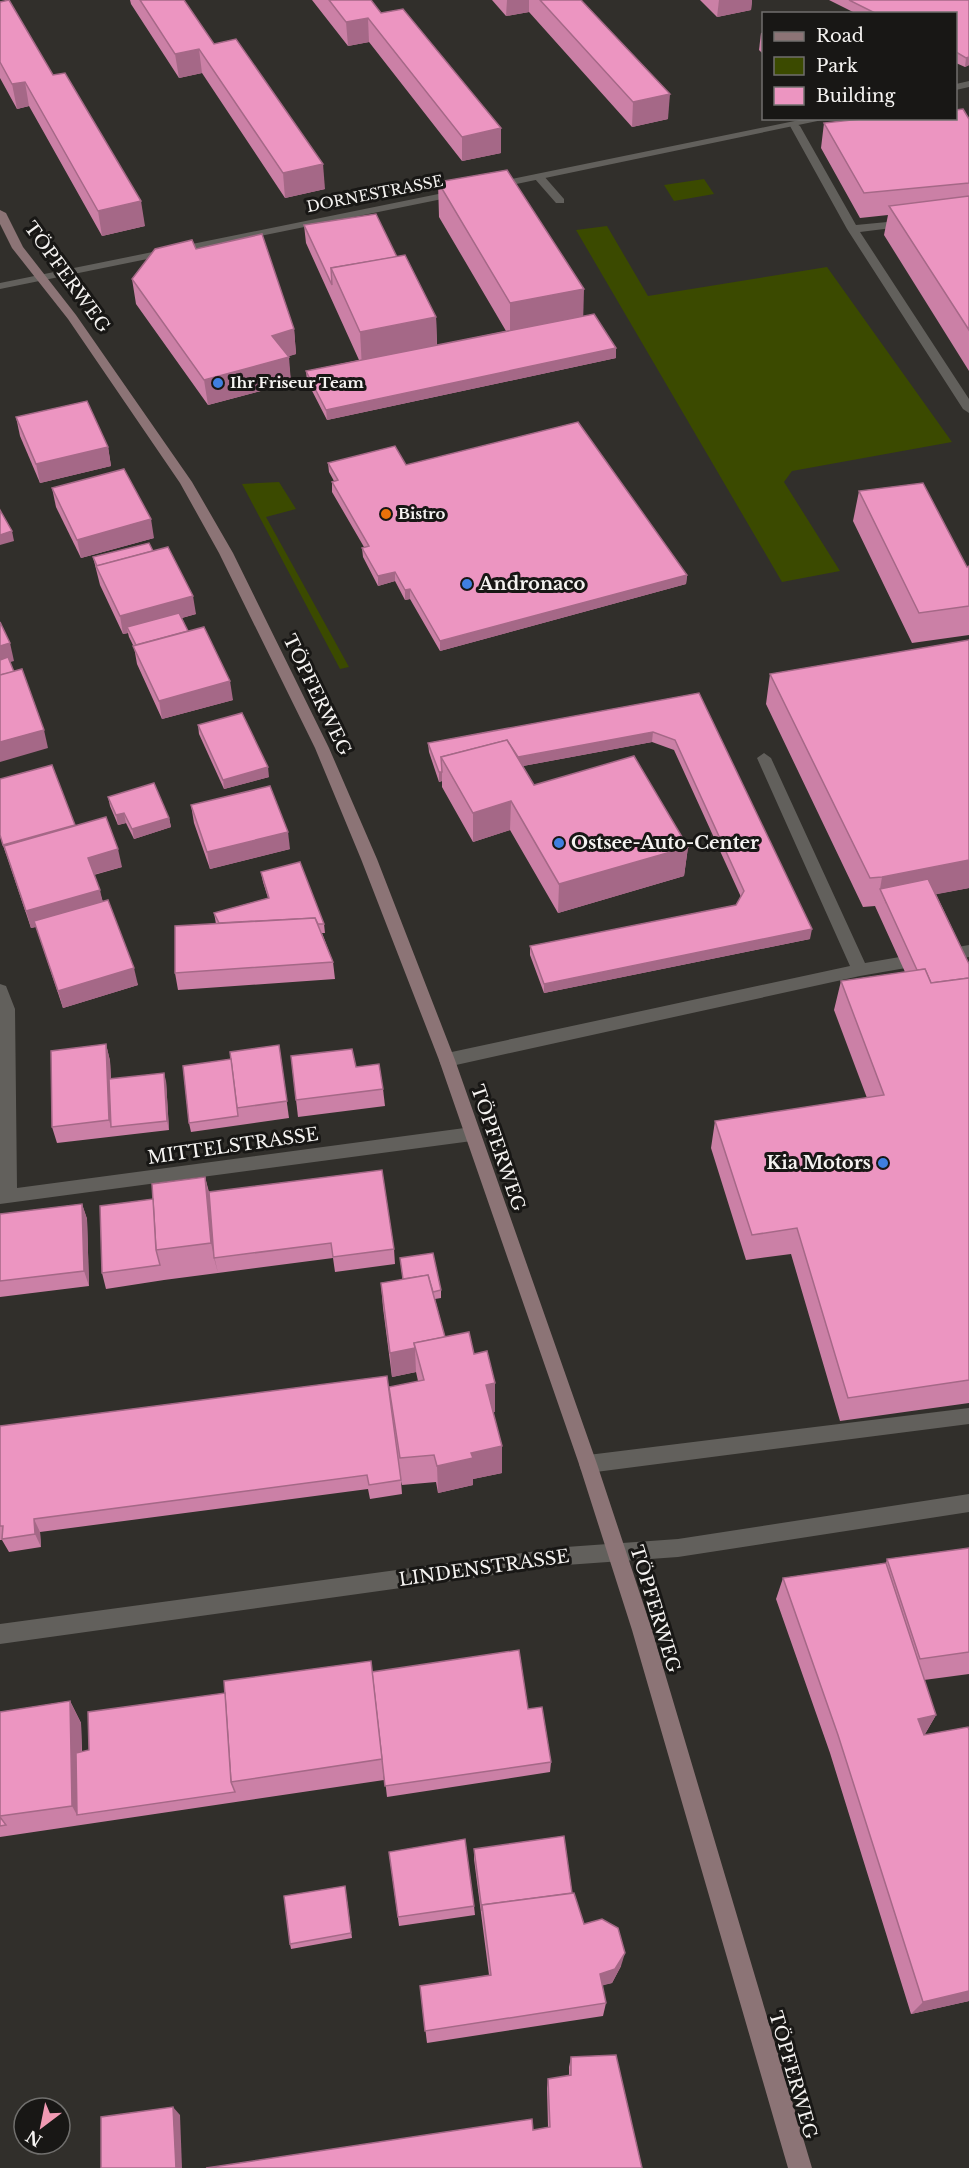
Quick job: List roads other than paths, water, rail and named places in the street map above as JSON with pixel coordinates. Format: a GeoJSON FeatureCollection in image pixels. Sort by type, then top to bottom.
{"type":"FeatureCollection","features":[{"type":"Feature","properties":{"kind":"main road","name":"TÖPFERWEG"},"geometry":{"type":"LineString","coordinates":[[0,213],[18,248],[72,318],[169,455],[226,553],[322,748],[369,859],[447,1060],[588,1464],[617,1553],[800,2168]]}},
{"type":"Feature","properties":{"kind":"street","name":"DORNESTRASSE"},"geometry":{"type":"LineString","coordinates":[[0,286],[819,120]]}},
{"type":"Feature","properties":{"kind":"street"},"geometry":{"type":"LineString","coordinates":[[795,126],[853,229],[969,409]]}},
{"type":"Feature","properties":{"kind":"street"},"geometry":{"type":"LineString","coordinates":[[539,177],[560,201]]}},
{"type":"Feature","properties":{"kind":"street"},"geometry":{"type":"LineString","coordinates":[[853,229],[922,222]]}},
{"type":"Feature","properties":{"kind":"street"},"geometry":{"type":"LineString","coordinates":[[764,758],[860,970]]}},
{"type":"Feature","properties":{"kind":"street"},"geometry":{"type":"LineString","coordinates":[[447,1060],[860,970],[969,951]]}},
{"type":"Feature","properties":{"kind":"street"},"geometry":{"type":"LineString","coordinates":[[0,990],[7,1009],[4,1196]]}},
{"type":"Feature","properties":{"kind":"street","name":"MITTELSTRASSE"},"geometry":{"type":"LineString","coordinates":[[4,1196],[472,1134]]}},
{"type":"Feature","properties":{"kind":"street"},"geometry":{"type":"LineString","coordinates":[[588,1464],[969,1416]]}},
{"type":"Feature","properties":{"kind":"street","name":"LINDENSTRASSE"},"geometry":{"type":"LineString","coordinates":[[0,1634],[566,1556],[678,1548],[969,1503]]}},
{"type":"Feature","properties":{"kind":"place","name":"Ihr Friseur Team"},"geometry":{"type":"Point","coordinates":[218,383]}},
{"type":"Feature","properties":{"kind":"place","name":"Bistro"},"geometry":{"type":"Point","coordinates":[386,514]}},
{"type":"Feature","properties":{"kind":"place","name":"Andronaco"},"geometry":{"type":"Point","coordinates":[467,584]}},
{"type":"Feature","properties":{"kind":"place","name":"Ostsee-Auto-Center"},"geometry":{"type":"Point","coordinates":[559,843]}},
{"type":"Feature","properties":{"kind":"place","name":"Kia Motors"},"geometry":{"type":"Point","coordinates":[883,1163]}}]}
